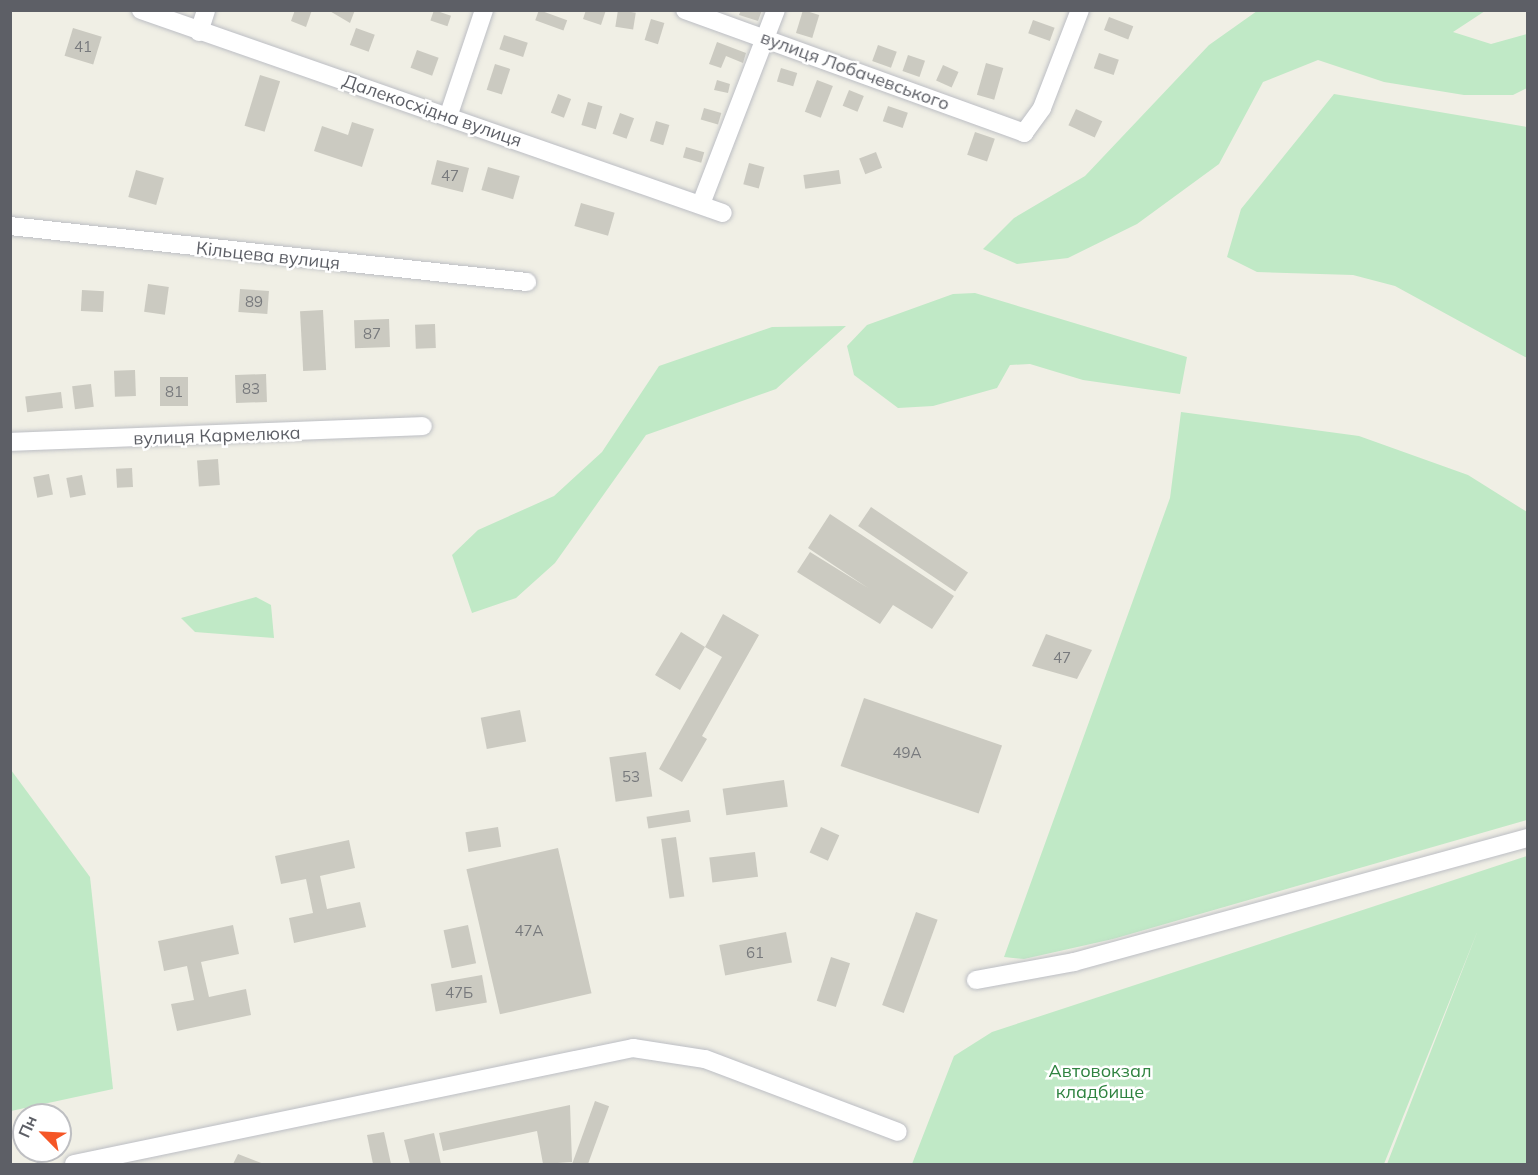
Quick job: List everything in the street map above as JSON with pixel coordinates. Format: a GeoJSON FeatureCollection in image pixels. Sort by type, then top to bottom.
{"type":"FeatureCollection","features":[{"type":"Feature","properties":{"kind":"street","name":"Далекосхідна вулиця"},"geometry":{"type":"LineString","coordinates":[[141,10],[723,213]]}},
{"type":"Feature","properties":{"kind":"street"},"geometry":{"type":"LineString","coordinates":[[199,32],[206,10]]}},
{"type":"Feature","properties":{"kind":"street"},"geometry":{"type":"LineString","coordinates":[[448,117],[484,10]]}},
{"type":"Feature","properties":{"kind":"street","name":"вулиця Лобачевського"},"geometry":{"type":"LineString","coordinates":[[685,10],[1024,133],[1042,108],[1080,10]]}},
{"type":"Feature","properties":{"kind":"street"},"geometry":{"type":"LineString","coordinates":[[701,204],[776,10]]}},
{"type":"Feature","properties":{"kind":"street","name":"Кільцева вулиця"},"geometry":{"type":"LineString","coordinates":[[10,226],[527,282]]}},
{"type":"Feature","properties":{"kind":"street","name":"вулиця Кармелюка"},"geometry":{"type":"LineString","coordinates":[[10,442],[423,426]]}},
{"type":"Feature","properties":{"kind":"street"},"geometry":{"type":"LineString","coordinates":[[975,980],[1074,962],[1527,838]]}},
{"type":"Feature","properties":{"kind":"street"},"geometry":{"type":"LineString","coordinates":[[74,1164],[633,1048],[705,1059],[898,1132]]}},
{"type":"Feature","properties":{"kind":"green space"},"geometry":{"type":"Polygon","coordinates":[[[1257,11],[1485,11],[1453,32],[1491,44],[1527,34],[1527,88],[1513,95],[1464,95],[1384,82],[1318,60],[1263,82],[1219,164],[1137,224],[1068,258],[1017,264],[983,249],[1014,218],[1085,176],[1209,45],[1257,11]]]}},
{"type":"Feature","properties":{"kind":"green space"},"geometry":{"type":"Polygon","coordinates":[[[1334,94],[1527,127],[1527,358],[1395,286],[1353,275],[1257,272],[1227,257],[1241,209],[1334,94]]]}},
{"type":"Feature","properties":{"kind":"green space"},"geometry":{"type":"Polygon","coordinates":[[[975,293],[1187,357],[1180,394],[1083,380],[1030,364],[1010,365],[997,388],[933,406],[898,408],[854,375],[847,346],[867,325],[953,294],[975,293]]]}},
{"type":"Feature","properties":{"kind":"green space"},"geometry":{"type":"Polygon","coordinates":[[[846,326],[776,389],[646,435],[555,563],[516,598],[472,613],[452,555],[478,530],[554,496],[602,452],[659,366],[772,327],[846,326]]]}},
{"type":"Feature","properties":{"kind":"green space"},"geometry":{"type":"Polygon","coordinates":[[[1181,412],[1359,436],[1468,475],[1527,512],[1527,820],[1113,939],[1024,959],[1004,957],[1170,498],[1181,412]]]}},
{"type":"Feature","properties":{"kind":"green space"},"geometry":{"type":"Polygon","coordinates":[[[256,597],[271,605],[274,638],[195,632],[181,618],[256,597]]]}},
{"type":"Feature","properties":{"kind":"green space"},"geometry":{"type":"Polygon","coordinates":[[[11,770],[90,877],[113,1089],[48,1103],[12,1103],[11,1111],[11,770]]]}},
{"type":"Feature","properties":{"kind":"green space","name":"Автовокзал кладбище"},"geometry":{"type":"Polygon","coordinates":[[[1527,856],[1527,1164],[1387,1164],[1478,930],[1384,1164],[912,1164],[954,1056],[992,1032],[1527,856]]]}},
{"type":"Feature","properties":{"kind":"building"},"geometry":{"type":"Polygon","coordinates":[[[295,10],[312,10],[306,27],[291,21],[295,10]]]}},
{"type":"Feature","properties":{"kind":"building"},"geometry":{"type":"Polygon","coordinates":[[[328,10],[355,10],[350,23],[328,10]]]}},
{"type":"Feature","properties":{"kind":"building"},"geometry":{"type":"Polygon","coordinates":[[[434,10],[451,16],[447,26],[430,20],[434,10]]]}},
{"type":"Feature","properties":{"kind":"building"},"geometry":{"type":"Polygon","coordinates":[[[539,10],[567,20],[563,31],[535,20],[539,10]]]}},
{"type":"Feature","properties":{"kind":"building"},"geometry":{"type":"Polygon","coordinates":[[[586,10],[606,10],[601,25],[583,19],[586,10]]]}},
{"type":"Feature","properties":{"kind":"building"},"geometry":{"type":"Polygon","coordinates":[[[618,10],[636,13],[633,30],[615,27],[618,10]]]}},
{"type":"Feature","properties":{"kind":"building"},"geometry":{"type":"Polygon","coordinates":[[[741,10],[762,10],[758,21],[739,15],[741,10]]]}},
{"type":"Feature","properties":{"kind":"building"},"geometry":{"type":"Polygon","coordinates":[[[803,10],[819,15],[812,38],[796,33],[803,10]]]}},
{"type":"Feature","properties":{"kind":"building"},"geometry":{"type":"Polygon","coordinates":[[[1109,17],[1133,26],[1128,39],[1104,30],[1109,17]]]}},
{"type":"Feature","properties":{"kind":"building"},"geometry":{"type":"Polygon","coordinates":[[[651,19],[664,23],[658,44],[645,40],[651,19]]]}},
{"type":"Feature","properties":{"kind":"building"},"geometry":{"type":"Polygon","coordinates":[[[1033,20],[1055,28],[1050,41],[1028,33],[1033,20]]]}},
{"type":"Feature","properties":{"kind":"building"},"geometry":{"type":"Polygon","coordinates":[[[73,28],[102,37],[93,65],[65,56],[73,28]]]}},
{"type":"Feature","properties":{"kind":"building"},"geometry":{"type":"Polygon","coordinates":[[[356,28],[375,35],[369,52],[350,45],[356,28]]]}},
{"type":"Feature","properties":{"kind":"building"},"geometry":{"type":"Polygon","coordinates":[[[504,35],[528,43],[523,57],[499,49],[504,35]]]}},
{"type":"Feature","properties":{"kind":"building"},"geometry":{"type":"Polygon","coordinates":[[[717,42],[746,53],[743,63],[726,56],[721,68],[709,64],[717,42]]]}},
{"type":"Feature","properties":{"kind":"building"},"geometry":{"type":"Polygon","coordinates":[[[878,45],[897,52],[891,68],[872,61],[878,45]]]}},
{"type":"Feature","properties":{"kind":"building"},"geometry":{"type":"Polygon","coordinates":[[[417,50],[439,58],[432,76],[411,68],[417,50]]]}},
{"type":"Feature","properties":{"kind":"building"},"geometry":{"type":"Polygon","coordinates":[[[1099,53],[1119,60],[1114,75],[1094,68],[1099,53]]]}},
{"type":"Feature","properties":{"kind":"building"},"geometry":{"type":"Polygon","coordinates":[[[908,55],[925,61],[919,77],[902,71],[908,55]]]}},
{"type":"Feature","properties":{"kind":"building"},"geometry":{"type":"Polygon","coordinates":[[[986,63],[1003,68],[994,100],[977,95],[986,63]]]}},
{"type":"Feature","properties":{"kind":"building"},"geometry":{"type":"Polygon","coordinates":[[[495,64],[510,69],[502,95],[487,90],[495,64]]]}},
{"type":"Feature","properties":{"kind":"building"},"geometry":{"type":"Polygon","coordinates":[[[943,65],[959,72],[952,87],[936,81],[943,65]]]}},
{"type":"Feature","properties":{"kind":"building"},"geometry":{"type":"Polygon","coordinates":[[[781,68],[797,73],[793,86],[777,81],[781,68]]]}},
{"type":"Feature","properties":{"kind":"building"},"geometry":{"type":"Polygon","coordinates":[[[260,75],[280,81],[265,132],[245,126],[260,75]]]}},
{"type":"Feature","properties":{"kind":"building"},"geometry":{"type":"Polygon","coordinates":[[[717,80],[730,84],[728,93],[714,90],[717,80]]]}},
{"type":"Feature","properties":{"kind":"building"},"geometry":{"type":"Polygon","coordinates":[[[817,80],[833,86],[821,118],[805,112],[817,80]]]}},
{"type":"Feature","properties":{"kind":"building"},"geometry":{"type":"Polygon","coordinates":[[[849,90],[864,96],[857,112],[843,106],[849,90]]]}},
{"type":"Feature","properties":{"kind":"building"},"geometry":{"type":"Polygon","coordinates":[[[558,94],[571,99],[564,118],[551,113],[558,94]]]}},
{"type":"Feature","properties":{"kind":"building"},"geometry":{"type":"Polygon","coordinates":[[[588,102],[602,106],[596,129],[581,125],[588,102]]]}},
{"type":"Feature","properties":{"kind":"building"},"geometry":{"type":"Polygon","coordinates":[[[888,106],[908,113],[903,128],[883,121],[888,106]]]}},
{"type":"Feature","properties":{"kind":"building"},"geometry":{"type":"Polygon","coordinates":[[[704,108],[721,113],[718,124],[701,120],[704,108]]]}},
{"type":"Feature","properties":{"kind":"building"},"geometry":{"type":"Polygon","coordinates":[[[1076,109],[1102,121],[1095,138],[1068,125],[1076,109]]]}},
{"type":"Feature","properties":{"kind":"building"},"geometry":{"type":"Polygon","coordinates":[[[620,113],[634,118],[627,139],[612,134],[620,113]]]}},
{"type":"Feature","properties":{"kind":"building"},"geometry":{"type":"Polygon","coordinates":[[[656,121],[669,125],[663,145],[650,141],[656,121]]]}},
{"type":"Feature","properties":{"kind":"building"},"geometry":{"type":"Polygon","coordinates":[[[352,122],[374,129],[362,167],[314,151],[322,126],[348,135],[352,122]]]}},
{"type":"Feature","properties":{"kind":"building"},"geometry":{"type":"Polygon","coordinates":[[[975,132],[995,139],[987,162],[967,155],[975,132]]]}},
{"type":"Feature","properties":{"kind":"building"},"geometry":{"type":"Polygon","coordinates":[[[686,147],[704,152],[701,163],[683,158],[686,147]]]}},
{"type":"Feature","properties":{"kind":"building"},"geometry":{"type":"Polygon","coordinates":[[[876,152],[882,168],[865,174],[859,158],[876,152]]]}},
{"type":"Feature","properties":{"kind":"building"},"geometry":{"type":"Polygon","coordinates":[[[437,160],[469,168],[463,192],[431,184],[437,160]]]}},
{"type":"Feature","properties":{"kind":"building"},"geometry":{"type":"Polygon","coordinates":[[[749,163],[764,167],[759,188],[743,184],[749,163]]]}},
{"type":"Feature","properties":{"kind":"building"},"geometry":{"type":"Polygon","coordinates":[[[488,167],[520,176],[513,199],[481,190],[488,167]]]}},
{"type":"Feature","properties":{"kind":"building"},"geometry":{"type":"Polygon","coordinates":[[[136,170],[164,178],[156,205],[128,197],[136,170]]]}},
{"type":"Feature","properties":{"kind":"building"},"geometry":{"type":"Polygon","coordinates":[[[839,170],[841,184],[805,189],[803,175],[839,170]]]}},
{"type":"Feature","properties":{"kind":"building"},"geometry":{"type":"Polygon","coordinates":[[[581,203],[615,213],[608,236],[574,226],[581,203]]]}},
{"type":"Feature","properties":{"kind":"building"},"geometry":{"type":"Polygon","coordinates":[[[148,284],[169,287],[165,315],[144,312],[148,284]]]}},
{"type":"Feature","properties":{"kind":"building"},"geometry":{"type":"Polygon","coordinates":[[[240,289],[269,291],[267,314],[238,312],[240,289]]]}},
{"type":"Feature","properties":{"kind":"building"},"geometry":{"type":"Polygon","coordinates":[[[82,290],[104,291],[103,312],[81,311],[82,290]]]}},
{"type":"Feature","properties":{"kind":"building"},"geometry":{"type":"Polygon","coordinates":[[[323,310],[326,370],[303,371],[300,311],[323,310]]]}},
{"type":"Feature","properties":{"kind":"building"},"geometry":{"type":"Polygon","coordinates":[[[389,319],[390,347],[355,348],[354,320],[389,319]]]}},
{"type":"Feature","properties":{"kind":"building"},"geometry":{"type":"Polygon","coordinates":[[[435,324],[436,348],[416,349],[415,325],[435,324]]]}},
{"type":"Feature","properties":{"kind":"building"},"geometry":{"type":"Polygon","coordinates":[[[135,370],[136,396],[115,397],[114,371],[135,370]]]}},
{"type":"Feature","properties":{"kind":"building"},"geometry":{"type":"Polygon","coordinates":[[[266,374],[267,402],[236,403],[235,375],[266,374]]]}},
{"type":"Feature","properties":{"kind":"building"},"geometry":{"type":"Polygon","coordinates":[[[160,377],[188,377],[188,406],[160,406],[160,377]]]}},
{"type":"Feature","properties":{"kind":"building"},"geometry":{"type":"Polygon","coordinates":[[[91,384],[94,407],[75,409],[72,386],[91,384]]]}},
{"type":"Feature","properties":{"kind":"building"},"geometry":{"type":"Polygon","coordinates":[[[61,392],[63,408],[27,412],[25,396],[61,392]]]}},
{"type":"Feature","properties":{"kind":"building"},"geometry":{"type":"Polygon","coordinates":[[[218,459],[220,485],[199,486],[197,460],[218,459]]]}},
{"type":"Feature","properties":{"kind":"building"},"geometry":{"type":"Polygon","coordinates":[[[132,468],[133,487],[117,488],[116,469],[132,468]]]}},
{"type":"Feature","properties":{"kind":"building"},"geometry":{"type":"Polygon","coordinates":[[[49,474],[53,495],[37,498],[33,477],[49,474]]]}},
{"type":"Feature","properties":{"kind":"building"},"geometry":{"type":"Polygon","coordinates":[[[82,475],[86,495],[70,498],[66,478],[82,475]]]}},
{"type":"Feature","properties":{"kind":"building"},"geometry":{"type":"Polygon","coordinates":[[[871,507],[968,572],[955,591],[858,526],[871,507]]]}},
{"type":"Feature","properties":{"kind":"building"},"geometry":{"type":"Polygon","coordinates":[[[830,514],[954,596],[932,629],[893,605],[880,624],[797,572],[810,552],[868,588],[808,548],[830,514]]]}},
{"type":"Feature","properties":{"kind":"building"},"geometry":{"type":"Polygon","coordinates":[[[723,614],[759,635],[702,736],[707,739],[682,782],[659,769],[722,657],[705,647],[723,614]]]}},
{"type":"Feature","properties":{"kind":"building"},"geometry":{"type":"Polygon","coordinates":[[[681,632],[705,647],[680,690],[655,675],[681,632]]]}},
{"type":"Feature","properties":{"kind":"building"},"geometry":{"type":"Polygon","coordinates":[[[1046,634],[1092,650],[1077,679],[1032,666],[1046,634]]]}},
{"type":"Feature","properties":{"kind":"building"},"geometry":{"type":"Polygon","coordinates":[[[864,698],[1002,746],[979,814],[841,766],[864,698]]]}},
{"type":"Feature","properties":{"kind":"building"},"geometry":{"type":"Polygon","coordinates":[[[520,710],[526,741],[487,749],[481,718],[520,710]]]}},
{"type":"Feature","properties":{"kind":"building"},"geometry":{"type":"Polygon","coordinates":[[[646,752],[652,797],[616,802],[609,757],[646,752]]]}},
{"type":"Feature","properties":{"kind":"building"},"geometry":{"type":"Polygon","coordinates":[[[784,780],[788,807],[726,815],[723,789],[784,780]]]}},
{"type":"Feature","properties":{"kind":"building"},"geometry":{"type":"Polygon","coordinates":[[[689,810],[691,822],[648,829],[647,817],[689,810]]]}},
{"type":"Feature","properties":{"kind":"building"},"geometry":{"type":"Polygon","coordinates":[[[498,827],[501,847],[469,852],[465,832],[498,827]]]}},
{"type":"Feature","properties":{"kind":"building"},"geometry":{"type":"Polygon","coordinates":[[[821,827],[839,835],[828,861],[810,853],[821,827]]]}},
{"type":"Feature","properties":{"kind":"building"},"geometry":{"type":"Polygon","coordinates":[[[676,837],[684,896],[669,899],[661,839],[676,837]]]}},
{"type":"Feature","properties":{"kind":"building"},"geometry":{"type":"Polygon","coordinates":[[[349,840],[355,868],[320,876],[327,909],[360,902],[366,927],[294,943],[289,918],[313,913],[306,879],[281,884],[275,856],[349,840]]]}},
{"type":"Feature","properties":{"kind":"building"},"geometry":{"type":"Polygon","coordinates":[[[558,848],[592,993],[500,1014],[466,869],[558,848]]]}},
{"type":"Feature","properties":{"kind":"building"},"geometry":{"type":"Polygon","coordinates":[[[755,852],[758,877],[712,882],[709,858],[755,852]]]}},
{"type":"Feature","properties":{"kind":"building"},"geometry":{"type":"Polygon","coordinates":[[[916,912],[938,920],[904,1013],[882,1005],[916,912]]]}},
{"type":"Feature","properties":{"kind":"building"},"geometry":{"type":"Polygon","coordinates":[[[233,925],[239,954],[201,962],[209,997],[246,989],[251,1015],[177,1031],[171,1004],[194,1000],[187,966],[164,971],[158,941],[233,925]]]}},
{"type":"Feature","properties":{"kind":"building"},"geometry":{"type":"Polygon","coordinates":[[[468,925],[476,963],[452,968],[444,930],[468,925]]]}},
{"type":"Feature","properties":{"kind":"building"},"geometry":{"type":"Polygon","coordinates":[[[786,932],[792,962],[725,975],[719,945],[786,932]]]}},
{"type":"Feature","properties":{"kind":"building"},"geometry":{"type":"Polygon","coordinates":[[[831,957],[850,963],[836,1007],[817,1001],[831,957]]]}},
{"type":"Feature","properties":{"kind":"building"},"geometry":{"type":"Polygon","coordinates":[[[482,975],[487,1003],[436,1012],[431,984],[482,975]]]}},
{"type":"Feature","properties":{"kind":"building"},"geometry":{"type":"Polygon","coordinates":[[[595,1101],[609,1106],[588,1164],[572,1164],[595,1101]]]}},
{"type":"Feature","properties":{"kind":"building"},"geometry":{"type":"Polygon","coordinates":[[[570,1105],[572,1162],[543,1164],[537,1131],[443,1151],[439,1133],[570,1105]]]}},
{"type":"Feature","properties":{"kind":"building"},"geometry":{"type":"Polygon","coordinates":[[[384,1132],[391,1164],[373,1164],[367,1135],[384,1132]]]}},
{"type":"Feature","properties":{"kind":"building"},"geometry":{"type":"Polygon","coordinates":[[[434,1133],[441,1164],[410,1164],[404,1140],[434,1133]]]}},
{"type":"Feature","properties":{"kind":"building"},"geometry":{"type":"Polygon","coordinates":[[[238,1154],[264,1164],[233,1164],[238,1154]]]}}]}
